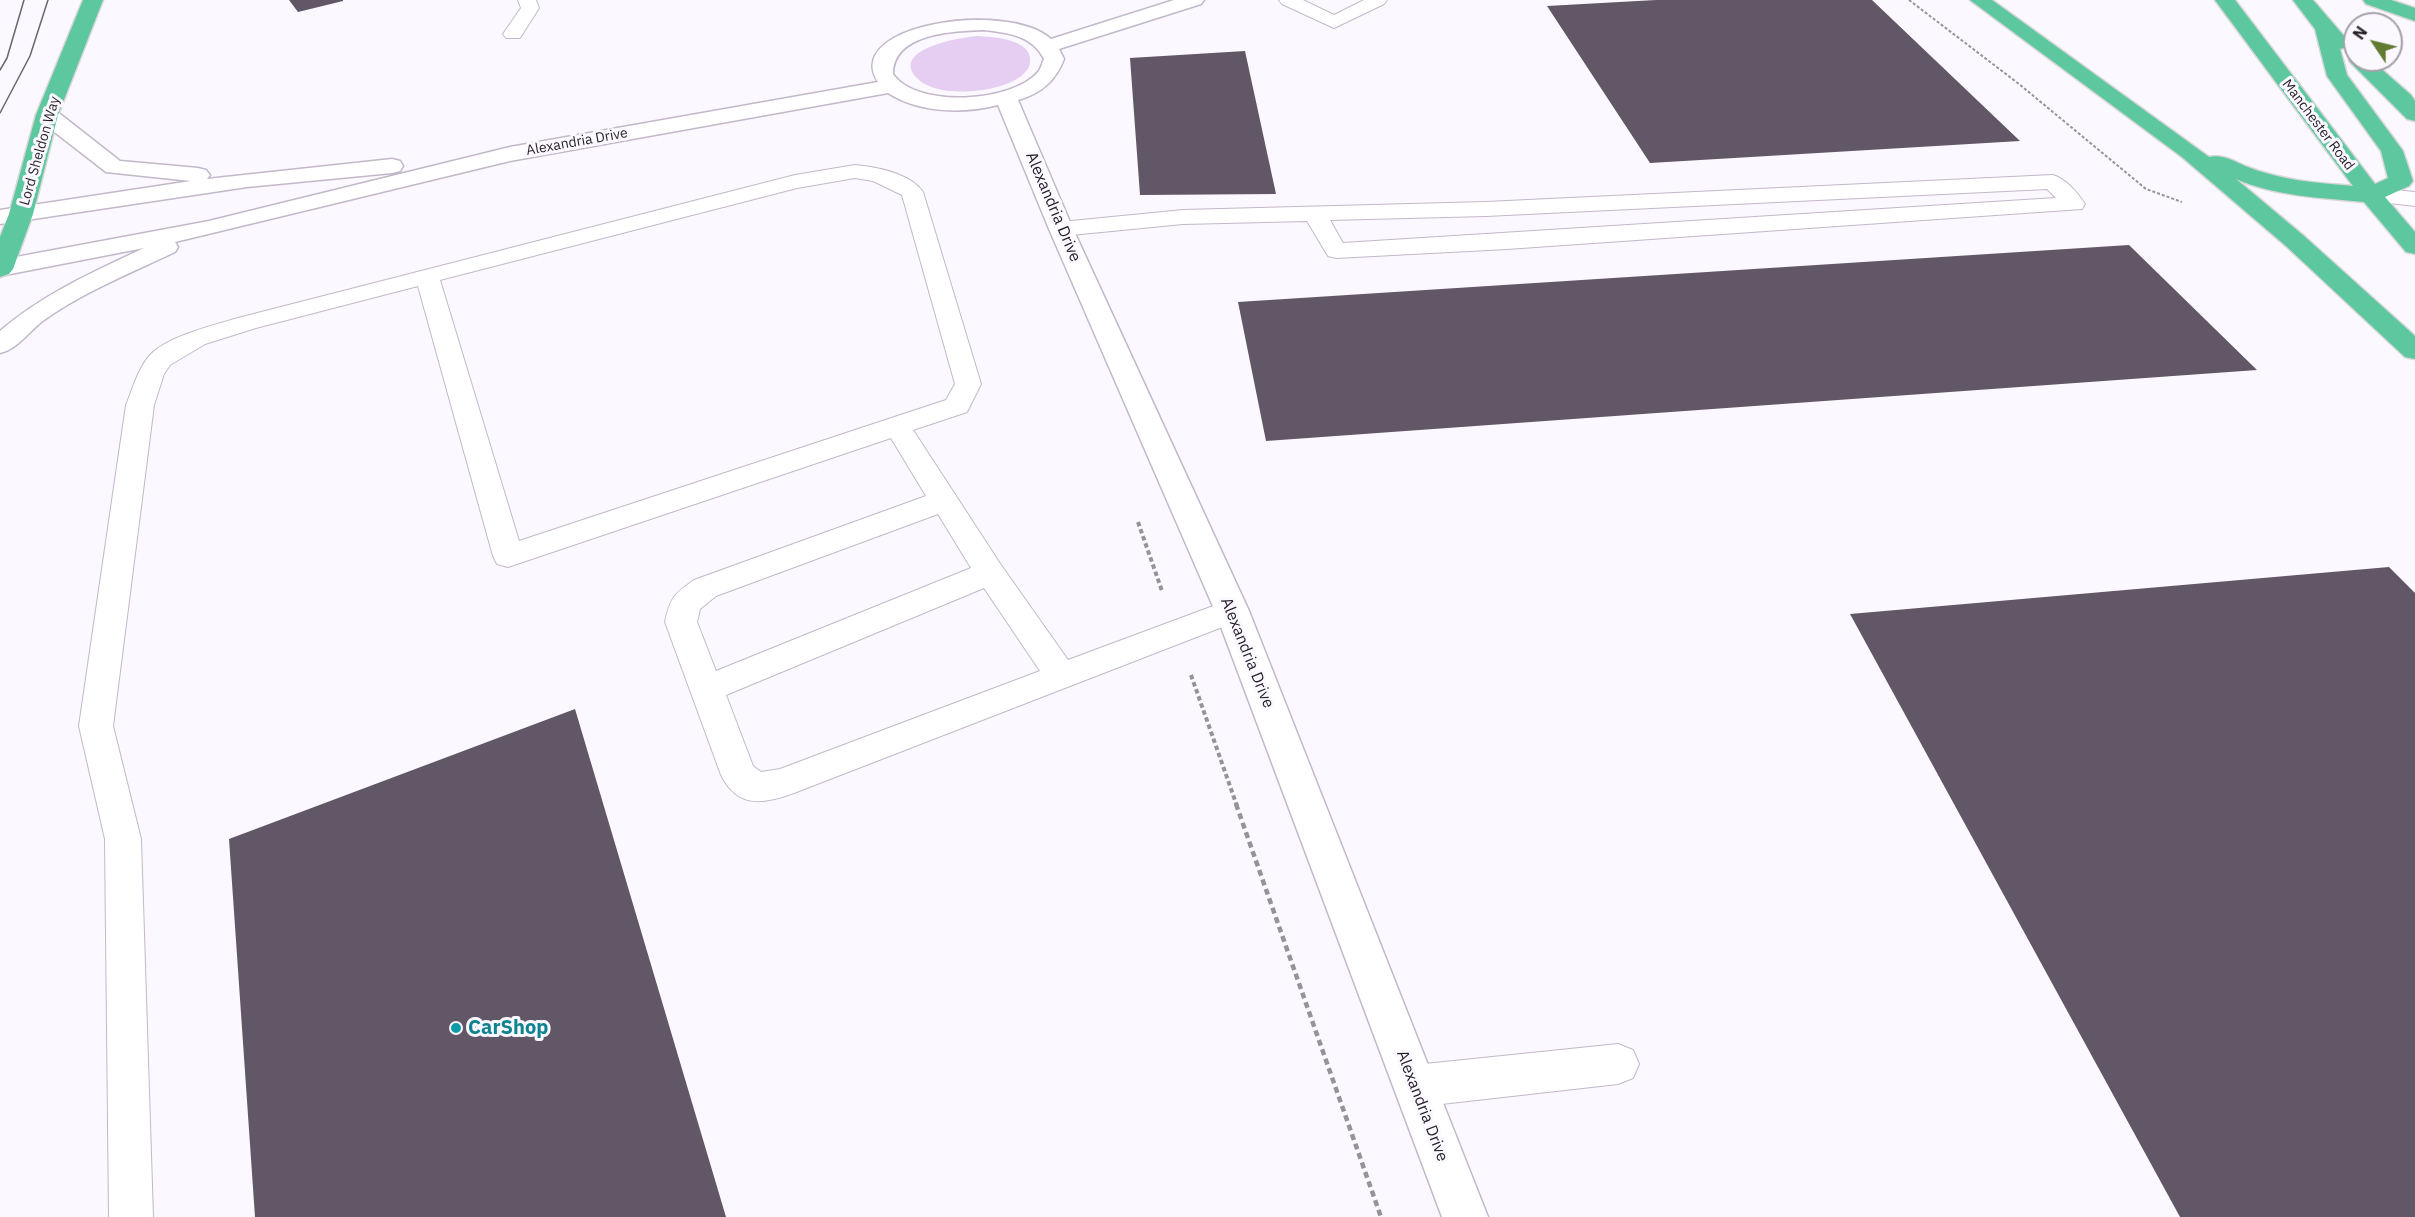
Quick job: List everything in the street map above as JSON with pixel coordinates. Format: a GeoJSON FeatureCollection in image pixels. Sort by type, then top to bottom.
{"type":"FeatureCollection","features":[{"type":"Feature","properties":{"kind":"highway","name":"Lord Sheldon Way"},"geometry":{"type":"LineString","coordinates":[[0,268],[11,215],[47,115],[93,0]]}},
{"type":"Feature","properties":{"kind":"highway"},"geometry":{"type":"LineString","coordinates":[[1980,0],[2190,152],[2295,241],[2415,351]]}},
{"type":"Feature","properties":{"kind":"highway","name":"Manchester Road"},"geometry":{"type":"LineString","coordinates":[[2225,0],[2371,195],[2415,247]]}},
{"type":"Feature","properties":{"kind":"highway"},"geometry":{"type":"LineString","coordinates":[[2303,0],[2325,28],[2343,45]]}},
{"type":"Feature","properties":{"kind":"highway"},"geometry":{"type":"LineString","coordinates":[[2373,0],[2415,15]]}},
{"type":"Feature","properties":{"kind":"highway"},"geometry":{"type":"LineString","coordinates":[[2190,152],[2256,179],[2310,190],[2371,195],[2401,181],[2392,152],[2337,76],[2325,28]]}},
{"type":"Feature","properties":{"kind":"highway"},"geometry":{"type":"LineString","coordinates":[[2372,72],[2411,107]]}},
{"type":"Feature","properties":{"kind":"street"},"geometry":{"type":"LineString","coordinates":[[1049,46],[1194,0]]}},
{"type":"Feature","properties":{"kind":"street"},"geometry":{"type":"LineString","coordinates":[[964,25],[1010,27],[1033,34],[1049,46],[1054,59],[1046,75],[1029,88],[1006,98],[972,103],[941,102],[903,93],[892,86],[883,75],[884,61],[894,48],[904,41],[927,32],[964,25]]}},
{"type":"Feature","properties":{"kind":"street","name":"Alexandria Drive"},"geometry":{"type":"LineString","coordinates":[[510,154],[892,86]]}},
{"type":"Feature","properties":{"kind":"street","name":"Alexandria Drive"},"geometry":{"type":"LineString","coordinates":[[1006,98],[1061,229],[1232,611],[1465,1217]]}},
{"type":"Feature","properties":{"kind":"street"},"geometry":{"type":"LineString","coordinates":[[47,115],[114,167],[247,180]]}},
{"type":"Feature","properties":{"kind":"street"},"geometry":{"type":"LineString","coordinates":[[11,215],[247,180],[510,154]]}},
{"type":"Feature","properties":{"kind":"street"},"geometry":{"type":"LineString","coordinates":[[0,268],[209,228],[510,154]]}},
{"type":"Feature","properties":{"kind":"street"},"geometry":{"type":"LineString","coordinates":[[0,345],[34,315],[79,288],[209,228]]}},
{"type":"Feature","properties":{"kind":"lane"},"geometry":{"type":"LineString","coordinates":[[513,33],[530,8],[527,0]]}},
{"type":"Feature","properties":{"kind":"lane"},"geometry":{"type":"LineString","coordinates":[[1288,0],[1334,22],[1378,0]]}},
{"type":"Feature","properties":{"kind":"lane"},"geometry":{"type":"LineString","coordinates":[[131,1217],[123,839],[96,726],[140,405],[151,374],[160,359],[196,339],[247,322],[427,276],[795,182],[836,173],[868,171],[891,179],[912,192],[968,384],[957,406],[508,556],[427,276]]}},
{"type":"Feature","properties":{"kind":"lane"},"geometry":{"type":"LineString","coordinates":[[1061,229],[1183,217],[1314,213],[1486,209],[2053,182],[2074,204],[1507,242],[1336,251],[1314,213]]}},
{"type":"Feature","properties":{"kind":"lane"},"geometry":{"type":"LineString","coordinates":[[2371,195],[2415,199]]}},
{"type":"Feature","properties":{"kind":"lane"},"geometry":{"type":"LineString","coordinates":[[897,426],[990,573],[1061,675]]}},
{"type":"Feature","properties":{"kind":"lane"},"geometry":{"type":"LineString","coordinates":[[945,500],[705,588],[685,603],[681,622],[739,775],[755,788],[783,783],[1232,611]]}},
{"type":"Feature","properties":{"kind":"lane"},"geometry":{"type":"LineString","coordinates":[[707,689],[990,573]]}},
{"type":"Feature","properties":{"kind":"lane"},"geometry":{"type":"LineString","coordinates":[[1415,1086],[1618,1064]]}},
{"type":"Feature","properties":{"kind":"path"},"geometry":{"type":"LineString","coordinates":[[1909,0],[2019,84],[2146,189],[2190,205]]}},
{"type":"Feature","properties":{"kind":"shaded area"},"geometry":{"type":"Polygon","coordinates":[[[978,36],[1011,41],[1025,48],[1030,62],[1027,70],[1010,83],[966,92],[936,89],[924,84],[915,76],[911,66],[913,58],[921,51],[946,42],[978,36]]]}},
{"type":"Feature","properties":{"kind":"building"},"geometry":{"type":"Polygon","coordinates":[[[289,0],[343,0],[343,1],[298,12],[289,0]]]}},
{"type":"Feature","properties":{"kind":"building"},"geometry":{"type":"Polygon","coordinates":[[[1656,0],[1872,0],[2020,141],[1650,163],[1547,6],[1656,0]]]}},
{"type":"Feature","properties":{"kind":"building"},"geometry":{"type":"Polygon","coordinates":[[[1245,51],[1276,194],[1140,195],[1130,58],[1245,51]]]}},
{"type":"Feature","properties":{"kind":"building"},"geometry":{"type":"Polygon","coordinates":[[[2129,245],[2257,370],[1266,441],[1238,302],[2129,245]]]}},
{"type":"Feature","properties":{"kind":"building"},"geometry":{"type":"Polygon","coordinates":[[[2389,567],[2415,593],[2415,1217],[2180,1217],[1850,614],[2389,567]]]}},
{"type":"Feature","properties":{"kind":"building","name":"CarShop"},"geometry":{"type":"Polygon","coordinates":[[[575,709],[726,1217],[255,1217],[229,839],[575,709]]]}},
{"type":"Feature","properties":{"kind":"tram line"},"geometry":{"type":"LineString","coordinates":[[0,70],[7,58],[24,0]]}},
{"type":"Feature","properties":{"kind":"tram line"},"geometry":{"type":"LineString","coordinates":[[0,113],[30,56],[48,0]]}},
{"type":"Feature","properties":{"kind":"place","name":"CarShop"},"geometry":{"type":"Point","coordinates":[456,1028]}}]}
